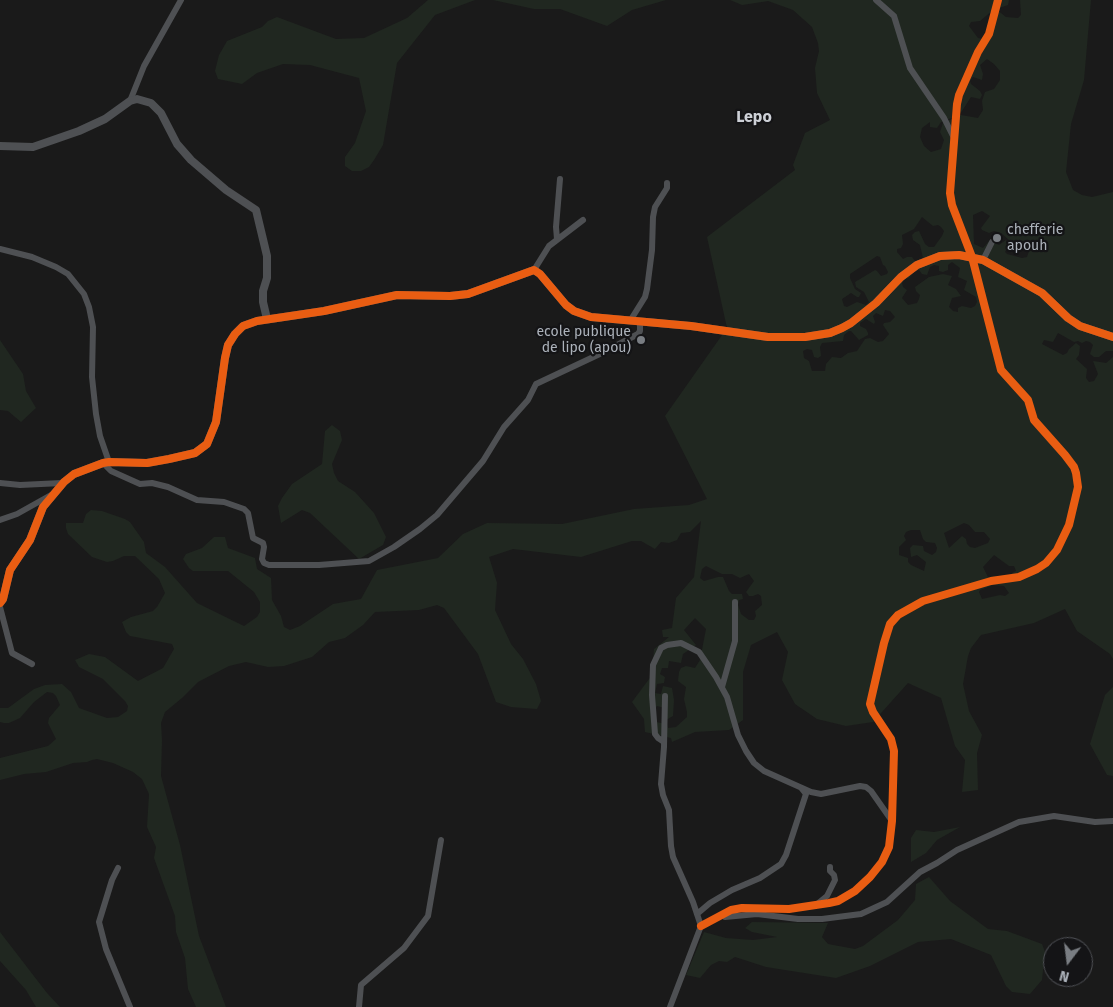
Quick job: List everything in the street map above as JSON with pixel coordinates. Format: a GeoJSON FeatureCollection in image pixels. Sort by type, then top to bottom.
{"type":"FeatureCollection","features":[{"type":"Feature","properties":{"kind":"street"},"geometry":{"type":"LineString","coordinates":[[130,101],[144,66],[181,0]]}},
{"type":"Feature","properties":{"kind":"street"},"geometry":{"type":"LineString","coordinates":[[876,0],[894,16],[910,68],[944,118],[954,139]]}},
{"type":"Feature","properties":{"kind":"street"},"geometry":{"type":"LineString","coordinates":[[701,926],[731,910],[742,908],[789,909],[838,901],[870,877],[882,862],[889,846],[892,821],[894,746],[888,732],[873,712],[870,704],[890,624],[898,615],[923,601],[990,581],[1019,577],[1037,569],[1046,563],[1057,550],[1071,517],[1078,487],[1074,467],[1034,420],[1028,400],[1001,370],[972,257],[950,198],[959,95],[978,52],[989,34],[998,0]]}},
{"type":"Feature","properties":{"kind":"street"},"geometry":{"type":"LineString","coordinates":[[0,146],[33,147],[105,119],[137,98],[151,103],[161,113],[178,144],[191,160],[226,190],[256,210],[267,256],[268,278],[263,291],[263,302],[267,319]]}},
{"type":"Feature","properties":{"kind":"street"},"geometry":{"type":"LineString","coordinates":[[557,239],[556,227],[560,179]]}},
{"type":"Feature","properties":{"kind":"street"},"geometry":{"type":"LineString","coordinates":[[630,321],[645,297],[652,250],[653,217],[655,207],[667,188],[667,184]]}},
{"type":"Feature","properties":{"kind":"street"},"geometry":{"type":"LineString","coordinates":[[0,603],[10,570],[30,540],[40,512],[62,483],[74,474],[106,462],[147,463],[184,456],[202,449],[210,440],[216,422],[228,345],[243,326],[267,319],[324,311],[397,295],[450,296],[468,294],[534,270],[546,250],[557,239],[583,220]]}},
{"type":"Feature","properties":{"kind":"street"},"geometry":{"type":"LineString","coordinates":[[983,260],[992,242]]}},
{"type":"Feature","properties":{"kind":"street"},"geometry":{"type":"LineString","coordinates":[[0,249],[32,257],[56,267],[68,274],[84,294],[90,307],[93,327],[92,377],[96,414],[106,462],[110,471],[140,484],[152,483],[168,487],[197,500],[224,502],[244,509],[248,513],[253,538],[263,543],[262,559],[264,563],[269,565],[319,565],[369,561],[394,547],[437,515],[483,461],[504,427],[528,400],[536,384],[638,334],[640,322]]}},
{"type":"Feature","properties":{"kind":"street"},"geometry":{"type":"LineString","coordinates":[[534,270],[540,274],[574,311],[591,317],[692,326],[768,337],[795,338],[821,335],[851,323],[876,303],[901,277],[924,261],[948,255],[972,257],[983,260],[1042,293],[1068,318],[1080,326],[1113,337]]}},
{"type":"Feature","properties":{"kind":"street"},"geometry":{"type":"LineString","coordinates":[[0,483],[28,485],[62,483]]}},
{"type":"Feature","properties":{"kind":"street"},"geometry":{"type":"LineString","coordinates":[[0,520],[17,514],[52,494]]}},
{"type":"Feature","properties":{"kind":"street"},"geometry":{"type":"LineString","coordinates":[[722,687],[735,641],[735,602]]}},
{"type":"Feature","properties":{"kind":"street"},"geometry":{"type":"LineString","coordinates":[[0,607],[12,653],[32,664]]}},
{"type":"Feature","properties":{"kind":"street"},"geometry":{"type":"LineString","coordinates":[[664,742],[655,734],[652,695],[653,665],[661,648],[681,644],[699,652],[722,687],[727,697],[738,735],[746,751],[764,771],[811,792],[821,794],[855,787],[866,787],[871,790],[892,821]]}},
{"type":"Feature","properties":{"kind":"street"},"geometry":{"type":"LineString","coordinates":[[665,696],[661,784],[669,810],[673,857],[701,926],[670,1007]]}},
{"type":"Feature","properties":{"kind":"street"},"geometry":{"type":"LineString","coordinates":[[697,914],[710,903],[732,890],[760,878],[781,864],[786,855],[806,797],[801,787]]}},
{"type":"Feature","properties":{"kind":"street"},"geometry":{"type":"LineString","coordinates":[[714,919],[744,914],[798,919],[822,919],[861,914],[887,902],[920,872],[957,850],[1019,822],[1054,816],[1095,822],[1113,821]]}},
{"type":"Feature","properties":{"kind":"street"},"geometry":{"type":"LineString","coordinates":[[359,1007],[361,985],[404,948],[428,916],[441,840]]}},
{"type":"Feature","properties":{"kind":"street"},"geometry":{"type":"LineString","coordinates":[[815,906],[827,896],[835,880],[830,867]]}},
{"type":"Feature","properties":{"kind":"street"},"geometry":{"type":"LineString","coordinates":[[118,868],[112,880],[99,922],[106,949],[130,1007]]}},
{"type":"Feature","properties":{"kind":"shaded area"},"geometry":{"type":"Polygon","coordinates":[[[428,0],[475,0],[435,15],[397,63],[383,145],[369,167],[361,171],[352,171],[345,166],[345,157],[355,143],[366,111],[359,78],[310,65],[283,64],[257,73],[242,84],[218,79],[215,71],[219,55],[227,41],[262,27],[268,21],[277,17],[336,39],[364,38],[407,18],[428,0]]]}},
{"type":"Feature","properties":{"kind":"shaded area"},"geometry":{"type":"Polygon","coordinates":[[[493,0],[666,0],[632,10],[607,26],[560,9],[534,9],[493,0]]]}},
{"type":"Feature","properties":{"kind":"shaded area"},"geometry":{"type":"Polygon","coordinates":[[[730,0],[1009,0],[1008,5],[993,10],[980,21],[971,22],[969,26],[978,38],[983,39],[988,35],[989,21],[997,10],[1006,17],[1018,18],[1021,15],[1020,0],[1091,0],[1084,80],[1071,124],[1066,172],[1073,190],[1082,195],[1092,197],[1113,192],[1113,351],[1106,351],[1099,357],[1094,357],[1090,354],[1093,345],[1090,342],[1074,342],[1058,333],[1053,342],[1044,340],[1042,344],[1063,355],[1076,343],[1080,346],[1079,355],[1076,359],[1087,369],[1086,378],[1089,382],[1094,381],[1098,374],[1093,361],[1106,363],[1113,357],[1113,659],[1110,654],[1077,631],[1065,609],[1034,623],[981,635],[971,648],[968,656],[963,684],[969,711],[982,735],[977,753],[978,790],[962,792],[965,760],[955,746],[941,698],[908,683],[873,722],[846,726],[817,719],[795,704],[782,680],[788,652],[777,632],[751,645],[743,672],[743,720],[729,730],[695,732],[672,742],[671,738],[645,732],[644,719],[632,702],[652,675],[654,649],[669,637],[663,637],[662,630],[672,628],[676,598],[694,577],[701,521],[690,532],[681,533],[677,540],[669,543],[661,542],[655,549],[641,541],[632,541],[581,557],[513,549],[489,557],[497,583],[495,610],[511,644],[523,659],[536,684],[541,701],[537,709],[511,707],[496,702],[478,654],[444,608],[437,605],[419,610],[375,612],[363,625],[345,638],[329,642],[312,657],[284,666],[268,667],[246,662],[229,666],[198,682],[165,712],[161,723],[161,776],[180,845],[199,936],[226,1007],[196,1007],[188,989],[185,958],[176,932],[175,916],[154,858],[156,847],[147,827],[149,794],[142,779],[133,772],[113,763],[97,759],[73,763],[46,772],[24,774],[0,780],[0,758],[48,746],[56,739],[48,723],[49,718],[60,705],[53,693],[47,692],[34,702],[20,718],[9,723],[0,722],[0,708],[8,708],[34,689],[45,685],[62,684],[71,692],[79,708],[107,718],[118,717],[127,711],[128,706],[125,701],[103,679],[79,667],[75,660],[89,654],[105,657],[138,681],[163,668],[174,649],[172,644],[130,636],[122,622],[131,617],[153,611],[157,607],[165,593],[159,579],[135,556],[124,556],[107,562],[92,557],[68,534],[66,523],[83,523],[86,514],[91,510],[102,511],[125,519],[130,522],[144,542],[146,553],[165,567],[197,603],[244,626],[257,617],[260,612],[260,602],[254,592],[228,571],[193,571],[183,559],[186,554],[202,548],[214,537],[225,537],[228,548],[255,558],[257,569],[271,578],[272,600],[281,616],[284,627],[290,630],[300,626],[333,604],[361,599],[377,570],[438,558],[463,534],[487,523],[562,524],[634,509],[689,505],[707,499],[665,416],[727,328],[707,237],[795,170],[793,165],[805,133],[830,120],[817,93],[815,68],[819,51],[812,27],[793,10],[768,1],[742,5],[730,0]],[[987,59],[980,65],[983,74],[982,80],[973,77],[970,81],[980,91],[982,95],[980,99],[971,97],[957,116],[941,122],[937,128],[930,127],[930,122],[922,128],[920,137],[924,146],[931,152],[941,149],[944,140],[940,132],[943,123],[961,115],[978,118],[983,110],[982,101],[985,92],[994,89],[1000,80],[1000,71],[987,59]],[[982,211],[973,215],[974,244],[983,248],[989,241],[999,245],[1006,240],[1009,244],[1005,252],[1007,254],[1022,258],[1027,257],[1029,251],[1021,243],[1018,247],[1016,246],[1001,233],[994,231],[989,233],[982,230],[981,228],[990,216],[982,211]],[[922,217],[914,229],[902,235],[903,244],[901,248],[897,249],[897,252],[903,259],[912,257],[915,261],[923,258],[920,245],[913,240],[912,235],[919,231],[925,244],[929,247],[934,247],[944,231],[938,225],[933,226],[922,217]],[[877,256],[850,274],[855,289],[861,293],[859,297],[851,293],[842,299],[844,306],[847,307],[857,302],[866,305],[869,302],[864,292],[856,287],[855,282],[875,270],[881,276],[887,274],[888,272],[880,257],[877,256]],[[952,262],[948,265],[948,270],[939,271],[939,266],[934,265],[930,267],[927,275],[922,274],[919,270],[915,271],[902,283],[903,287],[907,290],[902,298],[908,305],[917,303],[920,295],[915,287],[929,277],[943,274],[952,276],[948,285],[956,289],[961,296],[952,298],[949,307],[953,311],[958,312],[958,308],[962,306],[971,308],[975,306],[977,302],[976,297],[964,290],[967,281],[958,277],[960,268],[952,262]],[[885,310],[883,316],[876,313],[873,316],[874,324],[866,319],[860,323],[860,326],[866,329],[868,335],[859,340],[849,331],[844,335],[843,341],[822,343],[820,347],[821,356],[818,358],[814,357],[812,350],[807,349],[803,351],[804,358],[809,361],[812,371],[825,371],[826,364],[832,357],[841,358],[848,353],[857,351],[865,339],[870,338],[878,342],[883,341],[889,334],[883,325],[884,323],[890,322],[895,317],[890,311],[885,310]],[[964,523],[944,533],[949,548],[962,536],[970,547],[975,548],[988,543],[990,539],[984,532],[975,532],[969,525],[964,523]],[[911,530],[906,532],[904,536],[906,540],[899,547],[899,555],[908,558],[908,562],[911,565],[924,571],[926,562],[917,555],[911,557],[910,548],[913,545],[923,546],[924,551],[932,555],[936,552],[937,548],[935,543],[926,542],[920,530],[911,530]],[[994,555],[983,567],[988,577],[1009,575],[1016,571],[1014,566],[1009,566],[994,555]],[[706,566],[702,569],[700,578],[704,581],[723,577],[732,594],[742,594],[743,599],[739,600],[738,605],[741,614],[749,620],[754,620],[756,616],[755,611],[762,605],[761,596],[758,594],[749,596],[746,592],[754,581],[749,574],[740,578],[732,574],[722,574],[706,566]],[[993,585],[980,590],[982,599],[1000,595],[1005,596],[1009,593],[1004,586],[993,585]],[[695,618],[684,630],[696,645],[683,654],[681,663],[669,661],[668,668],[662,668],[660,674],[665,677],[664,683],[657,684],[655,693],[661,694],[663,686],[672,688],[674,700],[673,716],[666,720],[665,708],[657,706],[655,708],[656,722],[667,724],[668,728],[676,727],[687,717],[684,699],[686,687],[678,681],[681,668],[686,666],[695,668],[700,660],[706,629],[695,618]]]}},
{"type":"Feature","properties":{"kind":"shaded area"},"geometry":{"type":"Polygon","coordinates":[[[0,340],[23,374],[26,391],[36,408],[21,422],[8,411],[0,410],[0,340]]]}},
{"type":"Feature","properties":{"kind":"shaded area"},"geometry":{"type":"Polygon","coordinates":[[[332,425],[340,431],[342,440],[332,464],[334,473],[338,481],[355,492],[374,513],[386,537],[383,545],[359,559],[310,513],[302,510],[281,523],[278,506],[282,498],[292,484],[322,464],[325,431],[332,425]]]}},
{"type":"Feature","properties":{"kind":"shaded area"},"geometry":{"type":"Polygon","coordinates":[[[1113,687],[1113,776],[1107,775],[1090,744],[1105,695],[1113,687]]]}},
{"type":"Feature","properties":{"kind":"shaded area"},"geometry":{"type":"Polygon","coordinates":[[[960,827],[937,840],[926,853],[911,862],[911,838],[916,830],[934,832],[960,827]]]}},
{"type":"Feature","properties":{"kind":"shaded area"},"geometry":{"type":"Polygon","coordinates":[[[929,877],[950,901],[988,929],[1007,931],[1042,944],[1042,980],[1030,994],[1012,992],[1006,986],[991,955],[951,939],[918,942],[870,966],[836,978],[766,967],[735,957],[727,962],[719,961],[711,965],[700,978],[686,975],[704,932],[726,938],[753,940],[777,937],[752,932],[745,928],[752,922],[828,923],[822,937],[828,944],[855,949],[863,946],[898,920],[915,900],[916,884],[929,877]]]}},
{"type":"Feature","properties":{"kind":"shaded area"},"geometry":{"type":"Polygon","coordinates":[[[0,932],[60,1007],[36,1007],[26,990],[0,961],[0,932]]]}},
{"type":"Feature","properties":{"kind":"cycle path"},"geometry":{"type":"LineString","coordinates":[[701,926],[731,910],[742,908],[789,909],[838,901],[855,891],[870,877],[882,862],[889,847],[892,821],[894,751],[891,739],[873,712],[870,704],[890,624],[898,615],[923,601],[991,581],[1019,577],[1037,569],[1046,563],[1057,550],[1069,525],[1078,487],[1074,467],[1034,420],[1028,400],[1001,370],[972,257],[952,205],[950,193],[959,95],[978,52],[989,34],[998,0]]}},
{"type":"Feature","properties":{"kind":"cycle path"},"geometry":{"type":"LineString","coordinates":[[0,603],[3,599],[10,570],[30,540],[43,507],[64,482],[74,474],[109,462],[147,463],[169,459],[195,453],[207,444],[216,422],[228,345],[243,326],[257,321],[324,311],[397,295],[450,296],[468,294],[534,270],[540,274],[566,305],[574,311],[591,317],[691,326],[768,337],[805,337],[830,333],[851,323],[876,303],[901,277],[917,265],[940,256],[959,255],[983,260],[1042,293],[1068,318],[1080,326],[1113,337]]}},
{"type":"Feature","properties":{"kind":"place","name":"chefferie apouh"},"geometry":{"type":"Point","coordinates":[997,238]}},
{"type":"Feature","properties":{"kind":"place","name":"ecole publique de lipo (apou)"},"geometry":{"type":"Point","coordinates":[641,340]}},
{"type":"Feature","properties":{"kind":"district","name":"Lepo"},"geometry":{"type":"Point","coordinates":[754,118]}}]}
